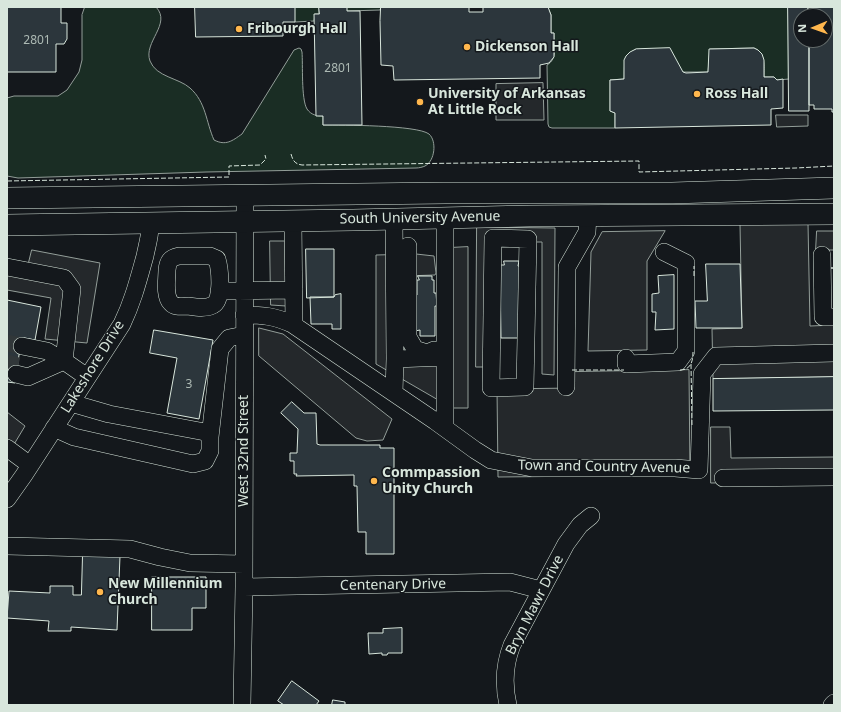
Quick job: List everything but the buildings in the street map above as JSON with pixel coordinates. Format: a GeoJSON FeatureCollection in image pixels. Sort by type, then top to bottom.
{"type":"FeatureCollection","features":[{"type":"Feature","properties":{"kind":"main road","name":"South University Avenue"},"geometry":{"type":"LineString","coordinates":[[7,198],[445,193],[672,193],[834,188]]}},
{"type":"Feature","properties":{"kind":"main road","name":"South University Avenue"},"geometry":{"type":"LineString","coordinates":[[7,225],[535,216],[834,214]]}},
{"type":"Feature","properties":{"kind":"street","name":"West 32nd Street"},"geometry":{"type":"LineString","coordinates":[[242,705],[244,587],[245,196]]}},
{"type":"Feature","properties":{"kind":"street"},"geometry":{"type":"LineString","coordinates":[[533,387],[535,216]]}},
{"type":"Feature","properties":{"kind":"street"},"geometry":{"type":"LineString","coordinates":[[566,387],[567,267],[587,232],[588,216]]}},
{"type":"Feature","properties":{"kind":"street"},"geometry":{"type":"LineString","coordinates":[[445,218],[445,428]]}},
{"type":"Feature","properties":{"kind":"street"},"geometry":{"type":"LineString","coordinates":[[394,219],[394,393]]}},
{"type":"Feature","properties":{"kind":"street"},"geometry":{"type":"LineString","coordinates":[[293,221],[294,325]]}},
{"type":"Feature","properties":{"kind":"street","name":"Lakeshore Drive"},"geometry":{"type":"LineString","coordinates":[[7,499],[122,324],[132,303],[138,282],[148,244],[150,222]]}},
{"type":"Feature","properties":{"kind":"street"},"geometry":{"type":"LineString","coordinates":[[493,238],[528,239],[525,387],[491,388],[493,238]]}},
{"type":"Feature","properties":{"kind":"street"},"geometry":{"type":"LineString","coordinates":[[408,246],[408,337],[415,349],[427,353],[438,348],[440,274],[445,250]]}},
{"type":"Feature","properties":{"kind":"street"},"geometry":{"type":"LineString","coordinates":[[626,358],[626,364],[678,362],[686,351],[686,263],[664,252]]}},
{"type":"Feature","properties":{"kind":"street"},"geometry":{"type":"LineString","coordinates":[[822,255],[823,317],[834,317]]}},
{"type":"Feature","properties":{"kind":"street"},"geometry":{"type":"LineString","coordinates":[[210,256],[217,259],[220,268],[219,291],[218,299],[214,305],[209,307],[176,306],[171,303],[167,297],[166,282],[168,262],[173,257],[210,256]]}},
{"type":"Feature","properties":{"kind":"street"},"geometry":{"type":"LineString","coordinates":[[395,256],[408,278]]}},
{"type":"Feature","properties":{"kind":"street"},"geometry":{"type":"LineString","coordinates":[[7,267],[64,278],[72,289],[64,360]]}},
{"type":"Feature","properties":{"kind":"street"},"geometry":{"type":"LineString","coordinates":[[138,282],[166,282]]}},
{"type":"Feature","properties":{"kind":"street"},"geometry":{"type":"LineString","coordinates":[[219,291],[294,290]]}},
{"type":"Feature","properties":{"kind":"street","name":"Town and Country Avenue"},"geometry":{"type":"LineString","coordinates":[[244,315],[266,315],[278,318],[294,325],[491,460],[532,468],[675,468],[699,470],[702,374],[716,356],[834,353]]}},
{"type":"Feature","properties":{"kind":"street"},"geometry":{"type":"LineString","coordinates":[[54,428],[74,437],[193,464],[205,461],[210,451],[210,437],[220,349],[229,338],[244,335]]}},
{"type":"Feature","properties":{"kind":"street"},"geometry":{"type":"LineString","coordinates":[[64,360],[23,367],[47,351],[64,360],[87,377]]}},
{"type":"Feature","properties":{"kind":"street"},"geometry":{"type":"LineString","coordinates":[[395,359],[445,357]]}},
{"type":"Feature","properties":{"kind":"street"},"geometry":{"type":"LineString","coordinates":[[71,403],[110,414],[194,429],[205,432],[210,437]]}},
{"type":"Feature","properties":{"kind":"street"},"geometry":{"type":"LineString","coordinates":[[7,448],[30,465]]}},
{"type":"Feature","properties":{"kind":"street"},"geometry":{"type":"LineString","coordinates":[[723,478],[834,478]]}},
{"type":"Feature","properties":{"kind":"street","name":"Bryn Mawr Drive"},"geometry":{"type":"LineString","coordinates":[[508,705],[504,675],[506,659],[512,644],[566,544],[580,525],[591,516]]}},
{"type":"Feature","properties":{"kind":"street"},"geometry":{"type":"LineString","coordinates":[[7,546],[130,549],[190,563],[244,564]]}},
{"type":"Feature","properties":{"kind":"street","name":"Centenary Drive"},"geometry":{"type":"LineString","coordinates":[[244,587],[510,582],[541,590]]}},
{"type":"Feature","properties":{"kind":"green space"},"geometry":{"type":"Polygon","coordinates":[[[85,7],[156,7],[160,13],[161,20],[150,47],[150,61],[157,71],[190,88],[203,106],[211,133],[214,140],[218,142],[225,143],[232,141],[242,134],[294,50],[299,48],[302,52],[305,104],[310,113],[323,116],[323,125],[395,127],[422,131],[432,137],[434,146],[433,156],[425,166],[416,168],[206,172],[18,178],[7,176],[7,98],[14,96],[58,96],[67,90],[79,72],[82,60],[82,15],[85,7]]]}},
{"type":"Feature","properties":{"kind":"green space"},"geometry":{"type":"Polygon","coordinates":[[[295,7],[319,7],[319,14],[315,14],[314,21],[295,22],[295,7]]]}},
{"type":"Feature","properties":{"kind":"green space"},"geometry":{"type":"Polygon","coordinates":[[[347,7],[381,7],[380,10],[347,11],[347,7]]]}},
{"type":"Feature","properties":{"kind":"green space"},"geometry":{"type":"Polygon","coordinates":[[[548,7],[789,7],[789,79],[777,80],[774,77],[764,77],[764,60],[761,53],[754,48],[710,49],[708,72],[683,72],[636,49],[626,58],[624,79],[610,80],[610,111],[615,113],[615,128],[552,128],[549,127],[548,124],[547,65],[553,59],[555,46],[554,33],[551,33],[551,15],[548,7]]]}},
{"type":"Feature","properties":{"kind":"shaded area"},"geometry":{"type":"Polygon","coordinates":[[[543,83],[544,120],[496,120],[496,84],[543,83]]]}},
{"type":"Feature","properties":{"kind":"shaded area"},"geometry":{"type":"Polygon","coordinates":[[[776,115],[808,115],[808,126],[777,127],[776,115]]]}},
{"type":"Feature","properties":{"kind":"shaded area"},"geometry":{"type":"Polygon","coordinates":[[[808,223],[810,326],[834,325],[834,377],[713,379],[712,329],[742,328],[740,224],[808,223]]]}},
{"type":"Feature","properties":{"kind":"shaded area"},"geometry":{"type":"Polygon","coordinates":[[[477,227],[555,228],[554,375],[542,374],[542,242],[489,242],[489,367],[476,367],[477,227]]]}},
{"type":"Feature","properties":{"kind":"shaded area"},"geometry":{"type":"Polygon","coordinates":[[[665,231],[647,261],[647,350],[588,351],[591,252],[602,232],[665,231]]]}},
{"type":"Feature","properties":{"kind":"shaded area"},"geometry":{"type":"Polygon","coordinates":[[[817,231],[834,231],[834,250],[816,250],[817,231]]]}},
{"type":"Feature","properties":{"kind":"shaded area"},"geometry":{"type":"Polygon","coordinates":[[[270,241],[285,241],[286,306],[271,305],[270,241]]]}},
{"type":"Feature","properties":{"kind":"shaded area"},"geometry":{"type":"Polygon","coordinates":[[[468,247],[468,408],[452,408],[376,364],[376,255],[416,254],[434,256],[435,275],[404,276],[405,351],[449,351],[449,248],[468,247]]]}},
{"type":"Feature","properties":{"kind":"shaded area"},"geometry":{"type":"Polygon","coordinates":[[[32,250],[100,263],[87,343],[45,339],[51,298],[7,290],[7,259],[28,263],[32,250]]]}},
{"type":"Feature","properties":{"kind":"shaded area"},"geometry":{"type":"Polygon","coordinates":[[[259,328],[283,334],[392,419],[383,440],[367,441],[356,438],[259,356],[259,328]]]}},
{"type":"Feature","properties":{"kind":"shaded area"},"geometry":{"type":"Polygon","coordinates":[[[689,370],[690,475],[498,477],[497,389],[574,388],[574,372],[689,370]]]}},
{"type":"Feature","properties":{"kind":"shaded area"},"geometry":{"type":"Polygon","coordinates":[[[7,412],[25,426],[7,456],[7,412]]]}},
{"type":"Feature","properties":{"kind":"shaded area"},"geometry":{"type":"Polygon","coordinates":[[[711,427],[730,427],[731,458],[834,457],[834,482],[711,483],[711,427]]]}},
{"type":"Feature","properties":{"kind":"tunnel"},"geometry":{"type":"LineString","coordinates":[[7,343],[22,346]]}},
{"type":"Feature","properties":{"kind":"tunnel"},"geometry":{"type":"LineString","coordinates":[[7,363],[18,366]]}},
{"type":"Feature","properties":{"kind":"fence"},"geometry":{"type":"LineString","coordinates":[[291,154],[295,162],[302,165],[639,161],[639,172],[834,166]]}},
{"type":"Feature","properties":{"kind":"fence"},"geometry":{"type":"LineString","coordinates":[[7,181],[229,177],[229,166],[260,165],[266,159],[265,155]]}},
{"type":"Feature","properties":{"kind":"fence"},"geometry":{"type":"LineString","coordinates":[[694,266],[694,276]]}},
{"type":"Feature","properties":{"kind":"fence"},"geometry":{"type":"LineString","coordinates":[[680,370],[684,370],[689,367],[693,359],[693,352]]}},
{"type":"Feature","properties":{"kind":"fence"},"geometry":{"type":"LineString","coordinates":[[691,364],[692,425]]}},
{"type":"Feature","properties":{"kind":"fence"},"geometry":{"type":"LineString","coordinates":[[572,370],[624,370]]}},
{"type":"Feature","properties":{"kind":"place","name":"Fribourgh Hall"},"geometry":{"type":"Point","coordinates":[239,29]}},
{"type":"Feature","properties":{"kind":"place","name":"Dickenson Hall"},"geometry":{"type":"Point","coordinates":[467,47]}},
{"type":"Feature","properties":{"kind":"place","name":"Ross Hall"},"geometry":{"type":"Point","coordinates":[697,94]}},
{"type":"Feature","properties":{"kind":"place","name":"University of Arkansas At Little Rock"},"geometry":{"type":"Point","coordinates":[420,102]}},
{"type":"Feature","properties":{"kind":"place","name":"Commpassion Unity Church"},"geometry":{"type":"Point","coordinates":[374,481]}},
{"type":"Feature","properties":{"kind":"place","name":"New Millennium Church"},"geometry":{"type":"Point","coordinates":[100,592]}}]}
